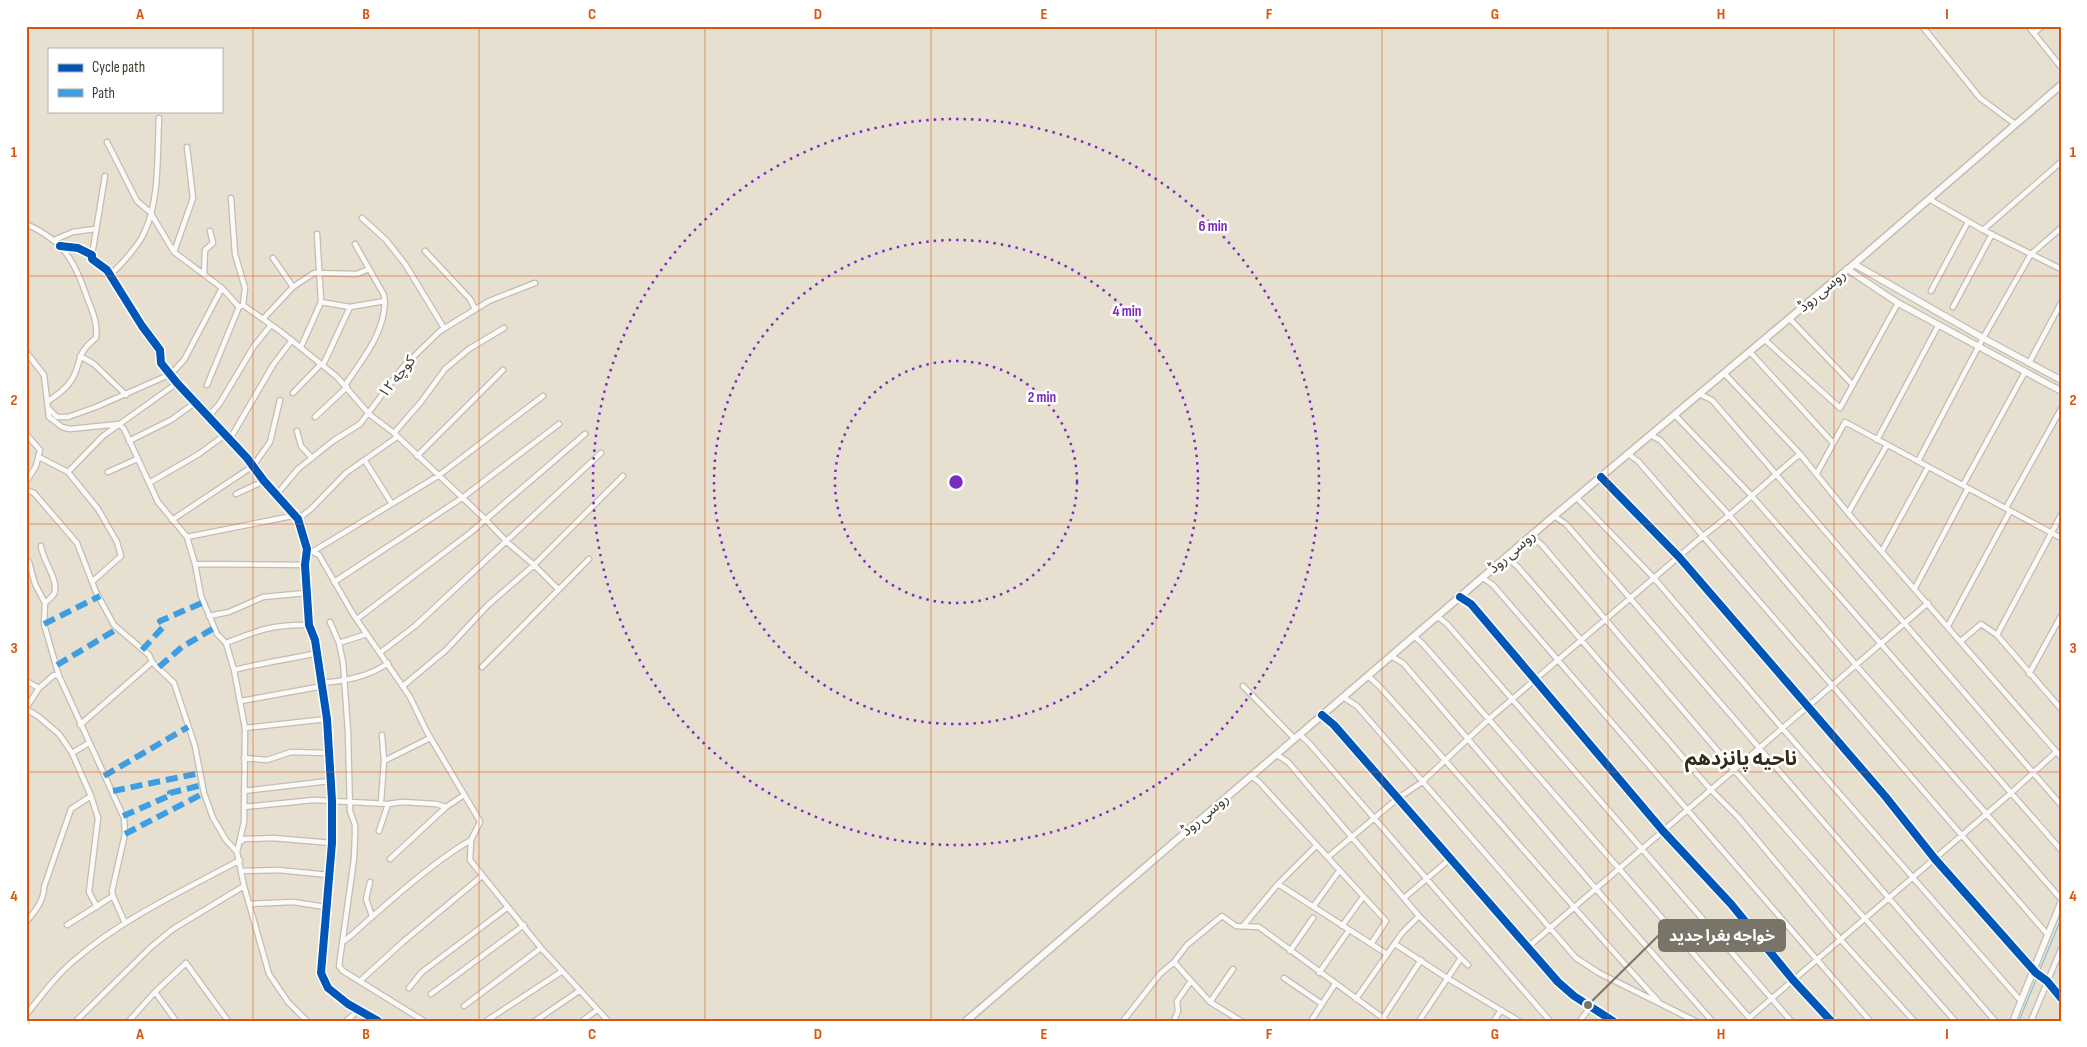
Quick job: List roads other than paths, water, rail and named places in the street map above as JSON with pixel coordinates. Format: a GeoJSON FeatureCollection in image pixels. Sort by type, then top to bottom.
{"type":"FeatureCollection","features":[{"type":"Feature","properties":{"kind":"main road","name":"روسی روڈ"},"geometry":{"type":"LineString","coordinates":[[970,1019],[1437,616],[1847,270],[2061,85]]}},
{"type":"Feature","properties":{"kind":"street"},"geometry":{"type":"LineString","coordinates":[[1922,26],[1980,98],[2015,124]]}},
{"type":"Feature","properties":{"kind":"street"},"geometry":{"type":"LineString","coordinates":[[2028,26],[2061,66]]}},
{"type":"Feature","properties":{"kind":"street"},"geometry":{"type":"LineString","coordinates":[[2034,33],[2042,26]]}},
{"type":"Feature","properties":{"kind":"street"},"geometry":{"type":"LineString","coordinates":[[110,275],[143,235],[149,222],[156,192],[159,118]]}},
{"type":"Feature","properties":{"kind":"street"},"geometry":{"type":"LineString","coordinates":[[107,142],[136,202],[150,212],[174,252],[222,288],[241,306],[263,319],[322,364],[346,386],[369,414],[396,435],[558,589]]}},
{"type":"Feature","properties":{"kind":"street"},"geometry":{"type":"LineString","coordinates":[[174,252],[193,198],[187,147]]}},
{"type":"Feature","properties":{"kind":"street"},"geometry":{"type":"LineString","coordinates":[[1984,230],[2061,162]]}},
{"type":"Feature","properties":{"kind":"street"},"geometry":{"type":"LineString","coordinates":[[105,176],[95,229],[92,259],[107,270],[142,326],[160,350],[161,363],[226,434],[264,481],[297,517],[310,551],[319,555],[357,619],[410,697],[430,738],[480,822],[471,840],[470,860],[561,972],[608,1021]]}},
{"type":"Feature","properties":{"kind":"street"},"geometry":{"type":"LineString","coordinates":[[207,385],[241,306],[245,288],[235,254],[231,198]]}},
{"type":"Feature","properties":{"kind":"street"},"geometry":{"type":"LineString","coordinates":[[1929,199],[1968,222],[2061,269]]}},
{"type":"Feature","properties":{"kind":"street"},"geometry":{"type":"LineString","coordinates":[[362,218],[386,240],[405,264],[444,328]]}},
{"type":"Feature","properties":{"kind":"street"},"geometry":{"type":"LineString","coordinates":[[1931,291],[1968,222]]}},
{"type":"Feature","properties":{"kind":"street"},"geometry":{"type":"LineString","coordinates":[[26,224],[44,232],[54,240],[76,265],[93,313],[97,331],[96,338],[82,350],[71,380],[47,405]]}},
{"type":"Feature","properties":{"kind":"street"},"geometry":{"type":"LineString","coordinates":[[1918,461],[1983,338],[2031,254],[2061,228]]}},
{"type":"Feature","properties":{"kind":"street"},"geometry":{"type":"LineString","coordinates":[[54,240],[73,232],[95,229]]}},
{"type":"Feature","properties":{"kind":"street"},"geometry":{"type":"LineString","coordinates":[[204,275],[205,250],[213,243],[210,231]]}},
{"type":"Feature","properties":{"kind":"street"},"geometry":{"type":"LineString","coordinates":[[301,347],[321,302],[317,234]]}},
{"type":"Feature","properties":{"kind":"street"},"geometry":{"type":"LineString","coordinates":[[1952,307],[1992,234]]}},
{"type":"Feature","properties":{"kind":"street"},"geometry":{"type":"LineString","coordinates":[[315,417],[346,386],[367,354],[379,328],[385,302],[384,295],[355,244]]}},
{"type":"Feature","properties":{"kind":"street"},"geometry":{"type":"LineString","coordinates":[[60,246],[78,248],[92,255]]}},
{"type":"Feature","properties":{"kind":"street"},"geometry":{"type":"LineString","coordinates":[[425,251],[476,309]]}},
{"type":"Feature","properties":{"kind":"street"},"geometry":{"type":"LineString","coordinates":[[273,258],[293,288]]}},
{"type":"Feature","properties":{"kind":"street"},"geometry":{"type":"LineString","coordinates":[[1854,264],[2061,380]]}},
{"type":"Feature","properties":{"kind":"street"},"geometry":{"type":"LineString","coordinates":[[263,319],[293,288],[308,276],[318,272],[357,274],[369,269]]}},
{"type":"Feature","properties":{"kind":"street"},"geometry":{"type":"LineString","coordinates":[[1847,270],[1938,326],[2061,391]]}},
{"type":"Feature","properties":{"kind":"street","name":"کوچه ۱۲"},"geometry":{"type":"LineString","coordinates":[[277,494],[298,469],[333,441],[360,424],[403,367],[444,328],[489,300],[536,283]]}},
{"type":"Feature","properties":{"kind":"street"},"geometry":{"type":"LineString","coordinates":[[47,405],[57,417],[68,417],[126,395],[171,374],[184,360],[222,288]]}},
{"type":"Feature","properties":{"kind":"street"},"geometry":{"type":"LineString","coordinates":[[321,302],[350,306],[385,302]]}},
{"type":"Feature","properties":{"kind":"street"},"geometry":{"type":"LineString","coordinates":[[1764,339],[1840,408],[1898,303]]}},
{"type":"Feature","properties":{"kind":"street"},"geometry":{"type":"LineString","coordinates":[[2029,363],[2061,303]]}},
{"type":"Feature","properties":{"kind":"street"},"geometry":{"type":"LineString","coordinates":[[294,394],[322,364],[350,306]]}},
{"type":"Feature","properties":{"kind":"street"},"geometry":{"type":"LineString","coordinates":[[1789,318],[1854,385]]}},
{"type":"Feature","properties":{"kind":"street"},"geometry":{"type":"LineString","coordinates":[[209,416],[220,403],[254,346],[270,325]]}},
{"type":"Feature","properties":{"kind":"street"},"geometry":{"type":"LineString","coordinates":[[1876,440],[1938,326]]}},
{"type":"Feature","properties":{"kind":"street"},"geometry":{"type":"LineString","coordinates":[[187,537],[297,517],[311,509],[346,473],[396,435],[445,369],[469,349],[504,328]]}},
{"type":"Feature","properties":{"kind":"street"},"geometry":{"type":"LineString","coordinates":[[230,439],[272,365],[292,340]]}},
{"type":"Feature","properties":{"kind":"street"},"geometry":{"type":"LineString","coordinates":[[26,352],[44,375],[49,417],[62,427],[70,429],[119,424]]}},
{"type":"Feature","properties":{"kind":"street"},"geometry":{"type":"LineString","coordinates":[[1750,352],[1833,443]]}},
{"type":"Feature","properties":{"kind":"street"},"geometry":{"type":"LineString","coordinates":[[80,356],[94,364],[126,395]]}},
{"type":"Feature","properties":{"kind":"street"},"geometry":{"type":"LineString","coordinates":[[417,456],[503,370]]}},
{"type":"Feature","properties":{"kind":"street"},"geometry":{"type":"LineString","coordinates":[[1724,372],[1817,473],[1848,513],[2061,757]]}},
{"type":"Feature","properties":{"kind":"street"},"geometry":{"type":"LineString","coordinates":[[1963,485],[2025,372]]}},
{"type":"Feature","properties":{"kind":"street"},"geometry":{"type":"LineString","coordinates":[[68,472],[103,436],[177,382]]}},
{"type":"Feature","properties":{"kind":"street"},"geometry":{"type":"LineString","coordinates":[[1699,394],[1712,400],[2061,805]]}},
{"type":"Feature","properties":{"kind":"street"},"geometry":{"type":"LineString","coordinates":[[377,1020],[328,988],[321,973],[332,843],[332,801],[329,781],[327,719],[318,653],[309,625],[305,565],[310,551],[438,476],[543,396]]}},
{"type":"Feature","properties":{"kind":"street"},"geometry":{"type":"LineString","coordinates":[[172,520],[253,466],[270,442],[280,400]]}},
{"type":"Feature","properties":{"kind":"street"},"geometry":{"type":"LineString","coordinates":[[129,441],[170,420],[196,402]]}},
{"type":"Feature","properties":{"kind":"street"},"geometry":{"type":"LineString","coordinates":[[1948,626],[2061,409]]}},
{"type":"Feature","properties":{"kind":"street"},"geometry":{"type":"LineString","coordinates":[[1675,414],[1751,495],[2061,850]]}},
{"type":"Feature","properties":{"kind":"street"},"geometry":{"type":"LineString","coordinates":[[1817,473],[1845,422],[2061,538]]}},
{"type":"Feature","properties":{"kind":"street"},"geometry":{"type":"LineString","coordinates":[[119,424],[124,429],[158,502],[187,537],[195,564],[201,596],[217,634],[226,643],[234,670],[245,728],[244,822],[237,852]]}},
{"type":"Feature","properties":{"kind":"street"},"geometry":{"type":"LineString","coordinates":[[334,582],[462,498],[559,424]]}},
{"type":"Feature","properties":{"kind":"street"},"geometry":{"type":"LineString","coordinates":[[298,431],[301,446],[312,458]]}},
{"type":"Feature","properties":{"kind":"street"},"geometry":{"type":"LineString","coordinates":[[26,434],[40,450],[36,466],[26,482]]}},
{"type":"Feature","properties":{"kind":"street"},"geometry":{"type":"LineString","coordinates":[[148,483],[199,454],[226,434]]}},
{"type":"Feature","properties":{"kind":"street"},"geometry":{"type":"LineString","coordinates":[[357,619],[486,520],[585,434]]}},
{"type":"Feature","properties":{"kind":"street"},"geometry":{"type":"LineString","coordinates":[[1650,435],[1660,440],[1730,516],[1856,665],[2061,900],[2036,973],[2020,1000],[2013,1021]]}},
{"type":"Feature","properties":{"kind":"street"},"geometry":{"type":"LineString","coordinates":[[1848,513],[1887,445]]}},
{"type":"Feature","properties":{"kind":"street"},"geometry":{"type":"LineString","coordinates":[[380,652],[415,626],[601,453]]}},
{"type":"Feature","properties":{"kind":"street"},"geometry":{"type":"LineString","coordinates":[[1628,454],[1638,461],[2048,935]]}},
{"type":"Feature","properties":{"kind":"street"},"geometry":{"type":"LineString","coordinates":[[1328,857],[1398,799],[1422,782],[1489,719],[1703,536],[1730,516],[1751,495],[1800,454]]}},
{"type":"Feature","properties":{"kind":"street"},"geometry":{"type":"LineString","coordinates":[[39,457],[68,472],[98,509],[117,542],[121,556],[93,581]]}},
{"type":"Feature","properties":{"kind":"street"},"geometry":{"type":"LineString","coordinates":[[108,472],[137,459]]}},
{"type":"Feature","properties":{"kind":"street"},"geometry":{"type":"LineString","coordinates":[[364,461],[392,504]]}},
{"type":"Feature","properties":{"kind":"street"},"geometry":{"type":"LineString","coordinates":[[1882,551],[1928,466]]}},
{"type":"Feature","properties":{"kind":"street"},"geometry":{"type":"LineString","coordinates":[[403,686],[446,650],[488,605],[534,565],[623,476]]}},
{"type":"Feature","properties":{"kind":"street"},"geometry":{"type":"LineString","coordinates":[[1601,477],[1679,557],[1885,796],[1935,858],[2036,973],[2047,981],[2061,998]]}},
{"type":"Feature","properties":{"kind":"street"},"geometry":{"type":"LineString","coordinates":[[236,494],[264,481]]}},
{"type":"Feature","properties":{"kind":"street"},"geometry":{"type":"LineString","coordinates":[[1915,588],[1968,488]]}},
{"type":"Feature","properties":{"kind":"street"},"geometry":{"type":"LineString","coordinates":[[26,490],[34,493],[77,543],[96,592],[114,625],[149,655],[152,662],[174,683],[195,746],[204,793],[213,818],[226,840],[237,852],[240,860],[244,886],[269,974],[288,1002],[307,1021]]}},
{"type":"Feature","properties":{"kind":"street"},"geometry":{"type":"LineString","coordinates":[[1577,498],[1654,578],[1912,878],[2020,1000]]}},
{"type":"Feature","properties":{"kind":"street"},"geometry":{"type":"LineString","coordinates":[[1554,516],[1566,524],[1995,1021]]}},
{"type":"Feature","properties":{"kind":"street"},"geometry":{"type":"LineString","coordinates":[[1997,634],[2061,516]]}},
{"type":"Feature","properties":{"kind":"street"},"geometry":{"type":"LineString","coordinates":[[1531,536],[1542,545],[1734,770],[1866,917],[1955,1021]]}},
{"type":"Feature","properties":{"kind":"street"},"geometry":{"type":"LineString","coordinates":[[41,546],[41,554],[54,580],[55,588],[54,594],[45,603]]}},
{"type":"Feature","properties":{"kind":"street"},"geometry":{"type":"LineString","coordinates":[[1506,558],[1518,567],[1711,790],[1738,817],[1840,939],[1914,1021]]}},
{"type":"Feature","properties":{"kind":"street"},"geometry":{"type":"LineString","coordinates":[[26,559],[29,562],[35,584],[45,603],[44,624],[59,676],[124,818],[125,834],[112,891],[125,923]]}},
{"type":"Feature","properties":{"kind":"street"},"geometry":{"type":"LineString","coordinates":[[482,667],[589,559]]}},
{"type":"Feature","properties":{"kind":"street"},"geometry":{"type":"LineString","coordinates":[[195,564],[305,565]]}},
{"type":"Feature","properties":{"kind":"street"},"geometry":{"type":"LineString","coordinates":[[1483,578],[1493,585],[1870,1021]]}},
{"type":"Feature","properties":{"kind":"street"},"geometry":{"type":"LineString","coordinates":[[209,616],[229,612],[262,598],[306,592]]}},
{"type":"Feature","properties":{"kind":"street"},"geometry":{"type":"LineString","coordinates":[[1460,597],[1471,604],[1663,831],[1730,904],[1793,980],[1831,1021]]}},
{"type":"Feature","properties":{"kind":"street"},"geometry":{"type":"LineString","coordinates":[[1528,947],[1928,603]]}},
{"type":"Feature","properties":{"kind":"street"},"geometry":{"type":"LineString","coordinates":[[1437,616],[1447,624],[1643,847],[1791,1021]]}},
{"type":"Feature","properties":{"kind":"street"},"geometry":{"type":"LineString","coordinates":[[2029,674],[2061,616]]}},
{"type":"Feature","properties":{"kind":"street"},"geometry":{"type":"LineString","coordinates":[[330,622],[339,643],[344,681],[348,732],[350,811],[354,825],[354,859],[339,966],[343,971],[424,1021]]}},
{"type":"Feature","properties":{"kind":"street"},"geometry":{"type":"LineString","coordinates":[[226,643],[262,629],[283,624],[309,625]]}},
{"type":"Feature","properties":{"kind":"street"},"geometry":{"type":"LineString","coordinates":[[1960,641],[1981,624],[1997,634],[2029,674],[2061,709]]}},
{"type":"Feature","properties":{"kind":"street"},"geometry":{"type":"LineString","coordinates":[[339,643],[367,634]]}},
{"type":"Feature","properties":{"kind":"street"},"geometry":{"type":"LineString","coordinates":[[1414,636],[1751,1019],[1772,998],[1987,814],[2056,752]]}},
{"type":"Feature","properties":{"kind":"street"},"geometry":{"type":"LineString","coordinates":[[234,670],[260,663],[277,662],[318,653]]}},
{"type":"Feature","properties":{"kind":"street"},"geometry":{"type":"LineString","coordinates":[[1391,656],[1403,663],[1596,889],[1712,1021]]}},
{"type":"Feature","properties":{"kind":"street"},"geometry":{"type":"LineString","coordinates":[[80,725],[152,662]]}},
{"type":"Feature","properties":{"kind":"street"},"geometry":{"type":"LineString","coordinates":[[241,701],[344,681],[375,673],[388,664]]}},
{"type":"Feature","properties":{"kind":"street"},"geometry":{"type":"LineString","coordinates":[[59,676],[54,675],[39,688],[26,708],[59,734],[72,753],[91,796],[98,818],[89,892],[97,907]]}},
{"type":"Feature","properties":{"kind":"street"},"geometry":{"type":"LineString","coordinates":[[1368,676],[1380,686],[1573,908],[1660,1003]]}},
{"type":"Feature","properties":{"kind":"street"},"geometry":{"type":"LineString","coordinates":[[26,681],[39,688]]}},
{"type":"Feature","properties":{"kind":"street"},"geometry":{"type":"LineString","coordinates":[[1243,686],[1298,737],[1309,743],[1550,1021]]}},
{"type":"Feature","properties":{"kind":"street"},"geometry":{"type":"LineString","coordinates":[[1343,697],[1357,706],[1576,958],[1599,973],[1695,1021]]}},
{"type":"Feature","properties":{"kind":"street"},"geometry":{"type":"LineString","coordinates":[[1322,715],[1334,725],[1558,982],[1574,996],[1613,1021]]}},
{"type":"Feature","properties":{"kind":"street"},"geometry":{"type":"LineString","coordinates":[[245,728],[327,719]]}},
{"type":"Feature","properties":{"kind":"street"},"geometry":{"type":"LineString","coordinates":[[381,802],[384,761],[382,735]]}},
{"type":"Feature","properties":{"kind":"street"},"geometry":{"type":"LineString","coordinates":[[384,761],[430,738]]}},
{"type":"Feature","properties":{"kind":"street"},"geometry":{"type":"LineString","coordinates":[[72,753],[89,743]]}},
{"type":"Feature","properties":{"kind":"street"},"geometry":{"type":"LineString","coordinates":[[244,758],[267,760],[291,752],[328,753]]}},
{"type":"Feature","properties":{"kind":"street"},"geometry":{"type":"LineString","coordinates":[[1277,755],[1288,762],[1419,916],[1468,965]]}},
{"type":"Feature","properties":{"kind":"street"},"geometry":{"type":"LineString","coordinates":[[1251,776],[1259,782],[1386,921],[1371,944]]}},
{"type":"Feature","properties":{"kind":"street"},"geometry":{"type":"LineString","coordinates":[[244,791],[329,781]]}},
{"type":"Feature","properties":{"kind":"street"},"geometry":{"type":"LineString","coordinates":[[390,859],[446,807],[464,795]]}},
{"type":"Feature","properties":{"kind":"street"},"geometry":{"type":"LineString","coordinates":[[26,922],[39,906],[44,895],[44,886],[71,809],[91,796]]}},
{"type":"Feature","properties":{"kind":"street"},"geometry":{"type":"LineString","coordinates":[[244,807],[314,800],[381,802],[388,804],[402,802],[436,804],[446,807]]}},
{"type":"Feature","properties":{"kind":"street"},"geometry":{"type":"LineString","coordinates":[[378,831],[388,804]]}},
{"type":"Feature","properties":{"kind":"street"},"geometry":{"type":"LineString","coordinates":[[240,844],[243,839],[273,838],[332,843]]}},
{"type":"Feature","properties":{"kind":"street"},"geometry":{"type":"LineString","coordinates":[[344,940],[359,930],[372,916],[455,849],[471,840]]}},
{"type":"Feature","properties":{"kind":"street"},"geometry":{"type":"LineString","coordinates":[[1243,926],[1278,884],[1317,845]]}},
{"type":"Feature","properties":{"kind":"street"},"geometry":{"type":"LineString","coordinates":[[26,1016],[76,958],[125,923],[240,860]]}},
{"type":"Feature","properties":{"kind":"street"},"geometry":{"type":"LineString","coordinates":[[1404,898],[1450,860]]}},
{"type":"Feature","properties":{"kind":"street"},"geometry":{"type":"LineString","coordinates":[[242,871],[278,870],[329,875]]}},
{"type":"Feature","properties":{"kind":"street"},"geometry":{"type":"LineString","coordinates":[[1313,907],[1340,871]]}},
{"type":"Feature","properties":{"kind":"street"},"geometry":{"type":"LineString","coordinates":[[360,981],[404,941],[482,876]]}},
{"type":"Feature","properties":{"kind":"street"},"geometry":{"type":"LineString","coordinates":[[370,882],[366,899],[372,916]]}},
{"type":"Feature","properties":{"kind":"street"},"geometry":{"type":"LineString","coordinates":[[1278,884],[1387,954]]}},
{"type":"Feature","properties":{"kind":"street"},"geometry":{"type":"LineString","coordinates":[[76,1021],[151,947],[173,929],[244,886]]}},
{"type":"Feature","properties":{"kind":"street"},"geometry":{"type":"LineString","coordinates":[[67,925],[113,896]]}},
{"type":"Feature","properties":{"kind":"street"},"geometry":{"type":"LineString","coordinates":[[1342,926],[1363,897]]}},
{"type":"Feature","properties":{"kind":"street"},"geometry":{"type":"LineString","coordinates":[[249,904],[293,902],[326,907]]}},
{"type":"Feature","properties":{"kind":"street"},"geometry":{"type":"LineString","coordinates":[[409,988],[422,972],[508,907]]}},
{"type":"Feature","properties":{"kind":"street"},"geometry":{"type":"LineString","coordinates":[[1123,1021],[1160,974],[1174,962],[1187,945],[1222,916],[1232,924],[1259,927],[1319,973],[1385,1019],[1421,960]]}},
{"type":"Feature","properties":{"kind":"street"},"geometry":{"type":"LineString","coordinates":[[1356,999],[1387,954],[1419,916]]}},
{"type":"Feature","properties":{"kind":"street"},"geometry":{"type":"LineString","coordinates":[[1290,950],[1313,918]]}},
{"type":"Feature","properties":{"kind":"street"},"geometry":{"type":"LineString","coordinates":[[431,994],[524,925]]}},
{"type":"Feature","properties":{"kind":"street"},"geometry":{"type":"LineString","coordinates":[[1319,973],[1349,930]]}},
{"type":"Feature","properties":{"kind":"street"},"geometry":{"type":"LineString","coordinates":[[1395,944],[1519,1021]]}},
{"type":"Feature","properties":{"kind":"street"},"geometry":{"type":"LineString","coordinates":[[464,1006],[541,948]]}},
{"type":"Feature","properties":{"kind":"street"},"geometry":{"type":"LineString","coordinates":[[2033,1020],[2061,950]]}},
{"type":"Feature","properties":{"kind":"street"},"geometry":{"type":"LineString","coordinates":[[1419,1021],[1461,958]]}},
{"type":"Feature","properties":{"kind":"street"},"geometry":{"type":"LineString","coordinates":[[1174,962],[1210,1002],[1241,1021]]}},
{"type":"Feature","properties":{"kind":"street"},"geometry":{"type":"LineString","coordinates":[[129,1021],[155,992],[186,963],[228,1021]]}},
{"type":"Feature","properties":{"kind":"street"},"geometry":{"type":"LineString","coordinates":[[1210,1002],[1233,969]]}},
{"type":"Feature","properties":{"kind":"street"},"geometry":{"type":"LineString","coordinates":[[486,1021],[561,972]]}},
{"type":"Feature","properties":{"kind":"street"},"geometry":{"type":"LineString","coordinates":[[1284,978],[1322,1004]]}},
{"type":"Feature","properties":{"kind":"street"},"geometry":{"type":"LineString","coordinates":[[1174,1021],[1178,1011],[1178,1001],[1191,981]]}},
{"type":"Feature","properties":{"kind":"street"},"geometry":{"type":"LineString","coordinates":[[1314,1020],[1335,984]]}},
{"type":"Feature","properties":{"kind":"street"},"geometry":{"type":"LineString","coordinates":[[534,1021],[579,990]]}},
{"type":"Feature","properties":{"kind":"street"},"geometry":{"type":"LineString","coordinates":[[155,992],[176,1021]]}},
{"type":"Feature","properties":{"kind":"street"},"geometry":{"type":"LineString","coordinates":[[1580,1021],[1590,1007]]}},
{"type":"Feature","properties":{"kind":"street"},"geometry":{"type":"LineString","coordinates":[[346,1021],[359,1010]]}},
{"type":"Feature","properties":{"kind":"street"},"geometry":{"type":"LineString","coordinates":[[582,1021],[597,1010]]}},
{"type":"Feature","properties":{"kind":"street"},"geometry":{"type":"LineString","coordinates":[[1494,1021],[1501,1010]]}},
{"type":"Feature","properties":{"kind":"waterway"},"geometry":{"type":"LineString","coordinates":[[2039,972],[2061,919]]}},
{"type":"Feature","properties":{"kind":"waterway"},"geometry":{"type":"LineString","coordinates":[[2019,1021],[2038,975]]}},
{"type":"Feature","properties":{"kind":"place","name":"خواجه بغرا جدید"},"geometry":{"type":"Point","coordinates":[1588,1005]}},
{"type":"Feature","properties":{"kind":"district","name":"ناحیه پانزدهم"},"geometry":{"type":"Point","coordinates":[1741,759]}}]}
